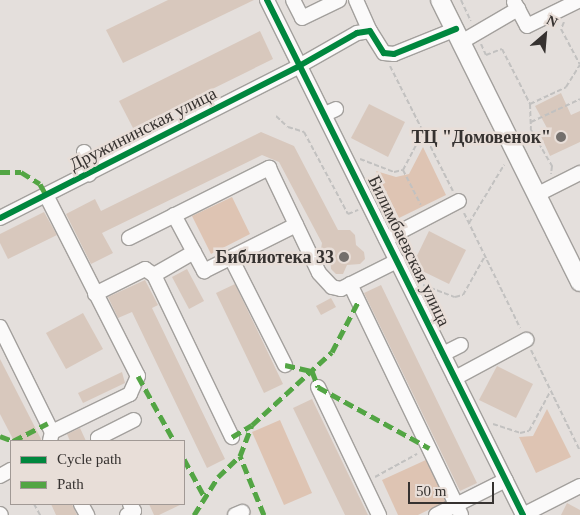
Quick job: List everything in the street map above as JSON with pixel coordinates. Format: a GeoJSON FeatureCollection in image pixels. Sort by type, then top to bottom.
{"type":"FeatureCollection","features":[{"type":"Feature","properties":{"kind":"main road"},"geometry":{"type":"LineString","coordinates":[[440,0],[465,35],[544,191],[580,282]]}},
{"type":"Feature","properties":{"kind":"street","name":"Билимбаевская улица"},"geometry":{"type":"LineString","coordinates":[[267,0],[299,66],[330,111],[386,239],[523,515]]}},
{"type":"Feature","properties":{"kind":"street"},"geometry":{"type":"LineString","coordinates":[[293,0],[302,18],[340,0]]}},
{"type":"Feature","properties":{"kind":"street"},"geometry":{"type":"LineString","coordinates":[[356,0],[370,31],[384,53],[394,54],[465,35],[515,4],[527,26],[576,3]]}},
{"type":"Feature","properties":{"kind":"street","name":"Дружининская улица"},"geometry":{"type":"LineString","coordinates":[[0,218],[90,174],[299,66],[357,33],[370,31]]}},
{"type":"Feature","properties":{"kind":"street"},"geometry":{"type":"LineString","coordinates":[[84,152],[90,174]]}},
{"type":"Feature","properties":{"kind":"street"},"geometry":{"type":"LineString","coordinates":[[129,238],[268,168],[325,281],[341,288],[397,261]]}},
{"type":"Feature","properties":{"kind":"street"},"geometry":{"type":"LineString","coordinates":[[544,191],[580,173]]}},
{"type":"Feature","properties":{"kind":"street"},"geometry":{"type":"LineString","coordinates":[[0,327],[51,437],[130,394],[137,383],[138,376],[46,195]]}},
{"type":"Feature","properties":{"kind":"street"},"geometry":{"type":"LineString","coordinates":[[386,239],[458,202]]}},
{"type":"Feature","properties":{"kind":"street"},"geometry":{"type":"LineString","coordinates":[[174,215],[204,271],[296,225]]}},
{"type":"Feature","properties":{"kind":"street"},"geometry":{"type":"LineString","coordinates":[[154,275],[194,252]]}},
{"type":"Feature","properties":{"kind":"street"},"geometry":{"type":"LineString","coordinates":[[231,258],[285,365]]}},
{"type":"Feature","properties":{"kind":"street"},"geometry":{"type":"LineString","coordinates":[[95,294],[145,269],[154,275],[232,436]]}},
{"type":"Feature","properties":{"kind":"street"},"geometry":{"type":"LineString","coordinates":[[350,284],[458,510]]}},
{"type":"Feature","properties":{"kind":"street"},"geometry":{"type":"LineString","coordinates":[[455,378],[526,340]]}},
{"type":"Feature","properties":{"kind":"street"},"geometry":{"type":"LineString","coordinates":[[443,354],[461,345]]}},
{"type":"Feature","properties":{"kind":"street"},"geometry":{"type":"LineString","coordinates":[[318,387],[379,515]]}},
{"type":"Feature","properties":{"kind":"street"},"geometry":{"type":"LineString","coordinates":[[99,440],[98,438],[134,420]]}},
{"type":"Feature","properties":{"kind":"street"},"geometry":{"type":"LineString","coordinates":[[436,515],[458,510],[506,480]]}},
{"type":"Feature","properties":{"kind":"street"},"geometry":{"type":"LineString","coordinates":[[523,515],[580,486]]}},
{"type":"Feature","properties":{"kind":"street"},"geometry":{"type":"LineString","coordinates":[[127,515],[134,511],[131,505]]}},
{"type":"Feature","properties":{"kind":"path"},"geometry":{"type":"LineString","coordinates":[[461,0],[465,35],[486,56],[502,49],[530,104],[531,130],[552,166],[544,191]]}},
{"type":"Feature","properties":{"kind":"path"},"geometry":{"type":"LineString","coordinates":[[530,104],[566,87],[580,65],[561,29],[576,3]]}},
{"type":"Feature","properties":{"kind":"path"},"geometry":{"type":"LineString","coordinates":[[398,62],[390,66],[424,130],[580,452]]}},
{"type":"Feature","properties":{"kind":"path"},"geometry":{"type":"LineString","coordinates":[[531,122],[580,99]]}},
{"type":"Feature","properties":{"kind":"path"},"geometry":{"type":"LineString","coordinates":[[276,116],[288,127],[304,132],[348,214],[361,209]]}},
{"type":"Feature","properties":{"kind":"path"},"geometry":{"type":"LineString","coordinates":[[358,158],[394,172],[403,170],[424,130]]}},
{"type":"Feature","properties":{"kind":"path"},"geometry":{"type":"LineString","coordinates":[[469,223],[507,161]]}},
{"type":"Feature","properties":{"kind":"path"},"geometry":{"type":"LineString","coordinates":[[403,170],[427,218]]}},
{"type":"Feature","properties":{"kind":"path"},"geometry":{"type":"LineString","coordinates":[[419,283],[455,297],[464,295],[485,256]]}},
{"type":"Feature","properties":{"kind":"path"},"geometry":{"type":"LineString","coordinates":[[487,422],[520,433],[529,431],[550,392]]}},
{"type":"Feature","properties":{"kind":"path"},"geometry":{"type":"LineString","coordinates":[[364,482],[428,448]]}},
{"type":"Feature","properties":{"kind":"shaded area"},"geometry":{"type":"Polygon","coordinates":[[[423,147],[446,195],[399,218],[376,171],[396,177],[409,174],[423,147]]]}},
{"type":"Feature","properties":{"kind":"shaded area"},"geometry":{"type":"Polygon","coordinates":[[[232,197],[250,234],[211,254],[192,216],[232,197]]]}},
{"type":"Feature","properties":{"kind":"shaded area"},"geometry":{"type":"Polygon","coordinates":[[[547,409],[571,457],[536,473],[519,437],[533,436],[547,409]]]}},
{"type":"Feature","properties":{"kind":"shaded area"},"geometry":{"type":"Polygon","coordinates":[[[280,420],[312,493],[284,505],[252,432],[280,420]]]}},
{"type":"Feature","properties":{"kind":"shaded area"},"geometry":{"type":"Polygon","coordinates":[[[428,459],[447,501],[418,515],[398,515],[382,480],[428,459]]]}},
{"type":"Feature","properties":{"kind":"building"},"geometry":{"type":"Polygon","coordinates":[[[168,0],[254,0],[123,63],[106,30],[168,0]]]}},
{"type":"Feature","properties":{"kind":"building"},"geometry":{"type":"Polygon","coordinates":[[[260,31],[273,59],[133,128],[119,101],[260,31]]]}},
{"type":"Feature","properties":{"kind":"building"},"geometry":{"type":"Polygon","coordinates":[[[561,93],[571,115],[580,111],[580,142],[550,156],[539,132],[547,128],[535,106],[561,93]]]}},
{"type":"Feature","properties":{"kind":"building"},"geometry":{"type":"Polygon","coordinates":[[[369,104],[405,122],[388,157],[351,138],[369,104]]]}},
{"type":"Feature","properties":{"kind":"building"},"geometry":{"type":"Polygon","coordinates":[[[261,132],[294,146],[338,230],[350,230],[355,235],[356,245],[364,252],[365,259],[360,264],[347,265],[343,274],[336,274],[331,269],[330,257],[321,249],[322,243],[279,162],[262,155],[102,233],[113,253],[91,264],[66,214],[95,199],[101,211],[261,132]]]}},
{"type":"Feature","properties":{"kind":"building"},"geometry":{"type":"Polygon","coordinates":[[[44,212],[57,235],[8,259],[0,243],[0,234],[44,212]]]}},
{"type":"Feature","properties":{"kind":"building"},"geometry":{"type":"Polygon","coordinates":[[[429,231],[466,250],[449,284],[412,266],[429,231]]]}},
{"type":"Feature","properties":{"kind":"building"},"geometry":{"type":"Polygon","coordinates":[[[187,269],[204,301],[189,309],[172,277],[187,269]]]}},
{"type":"Feature","properties":{"kind":"building"},"geometry":{"type":"Polygon","coordinates":[[[145,280],[158,305],[152,308],[225,459],[207,468],[132,312],[118,318],[108,297],[145,280]]]}},
{"type":"Feature","properties":{"kind":"building"},"geometry":{"type":"Polygon","coordinates":[[[235,284],[283,384],[264,393],[216,293],[235,284]]]}},
{"type":"Feature","properties":{"kind":"building"},"geometry":{"type":"Polygon","coordinates":[[[381,285],[477,483],[460,491],[364,293],[381,285]]]}},
{"type":"Feature","properties":{"kind":"building"},"geometry":{"type":"Polygon","coordinates":[[[331,298],[336,307],[321,315],[316,306],[331,298]]]}},
{"type":"Feature","properties":{"kind":"building"},"geometry":{"type":"Polygon","coordinates":[[[83,313],[103,349],[66,369],[46,333],[83,313]]]}},
{"type":"Feature","properties":{"kind":"building"},"geometry":{"type":"Polygon","coordinates":[[[0,359],[41,440],[13,440],[0,414],[0,359]]]}},
{"type":"Feature","properties":{"kind":"building"},"geometry":{"type":"Polygon","coordinates":[[[497,366],[533,384],[516,418],[479,400],[497,366]]]}},
{"type":"Feature","properties":{"kind":"building"},"geometry":{"type":"Polygon","coordinates":[[[122,372],[125,383],[83,403],[78,393],[122,372]]]}},
{"type":"Feature","properties":{"kind":"building"},"geometry":{"type":"Polygon","coordinates":[[[312,399],[368,515],[345,515],[293,408],[312,399]]]}},
{"type":"Feature","properties":{"kind":"building"},"geometry":{"type":"Polygon","coordinates":[[[80,428],[86,440],[70,440],[67,434],[80,428]]]}},
{"type":"Feature","properties":{"kind":"building"},"geometry":{"type":"Polygon","coordinates":[[[567,503],[580,510],[580,515],[561,515],[567,503]]]}},
{"type":"Feature","properties":{"kind":"building"},"geometry":{"type":"Polygon","coordinates":[[[51,505],[72,505],[77,515],[56,515],[51,505]]]}},
{"type":"Feature","properties":{"kind":"building"},"geometry":{"type":"Polygon","coordinates":[[[149,505],[180,505],[159,515],[154,515],[149,505]]]}},
{"type":"Feature","properties":{"kind":"marked path"},"geometry":{"type":"LineString","coordinates":[[0,172],[21,172],[40,184],[46,195]]}},
{"type":"Feature","properties":{"kind":"marked path"},"geometry":{"type":"LineString","coordinates":[[264,515],[240,456],[252,425],[332,352],[358,302]]}},
{"type":"Feature","properties":{"kind":"marked path"},"geometry":{"type":"LineString","coordinates":[[285,365],[312,371],[318,387],[429,448]]}},
{"type":"Feature","properties":{"kind":"marked path"},"geometry":{"type":"LineString","coordinates":[[138,376],[173,440]]}},
{"type":"Feature","properties":{"kind":"marked path"},"geometry":{"type":"LineString","coordinates":[[15,440],[48,423]]}},
{"type":"Feature","properties":{"kind":"marked path"},"geometry":{"type":"LineString","coordinates":[[232,437],[252,425]]}},
{"type":"Feature","properties":{"kind":"marked path"},"geometry":{"type":"LineString","coordinates":[[0,436],[10,440]]}},
{"type":"Feature","properties":{"kind":"marked path"},"geometry":{"type":"LineString","coordinates":[[194,515],[218,477],[240,456]]}},
{"type":"Feature","properties":{"kind":"marked path"},"geometry":{"type":"LineString","coordinates":[[185,461],[205,498]]}},
{"type":"Feature","properties":{"kind":"cycle path"},"geometry":{"type":"LineString","coordinates":[[267,0],[523,515]]}},
{"type":"Feature","properties":{"kind":"cycle path"},"geometry":{"type":"LineString","coordinates":[[0,218],[299,66],[357,33],[370,31],[384,53],[394,54],[456,29]]}},
{"type":"Feature","properties":{"kind":"place","name":"ТЦ \"Домовенок\""},"geometry":{"type":"Point","coordinates":[561,137]}},
{"type":"Feature","properties":{"kind":"place","name":"Библиотека 33"},"geometry":{"type":"Point","coordinates":[344,257]}}]}
